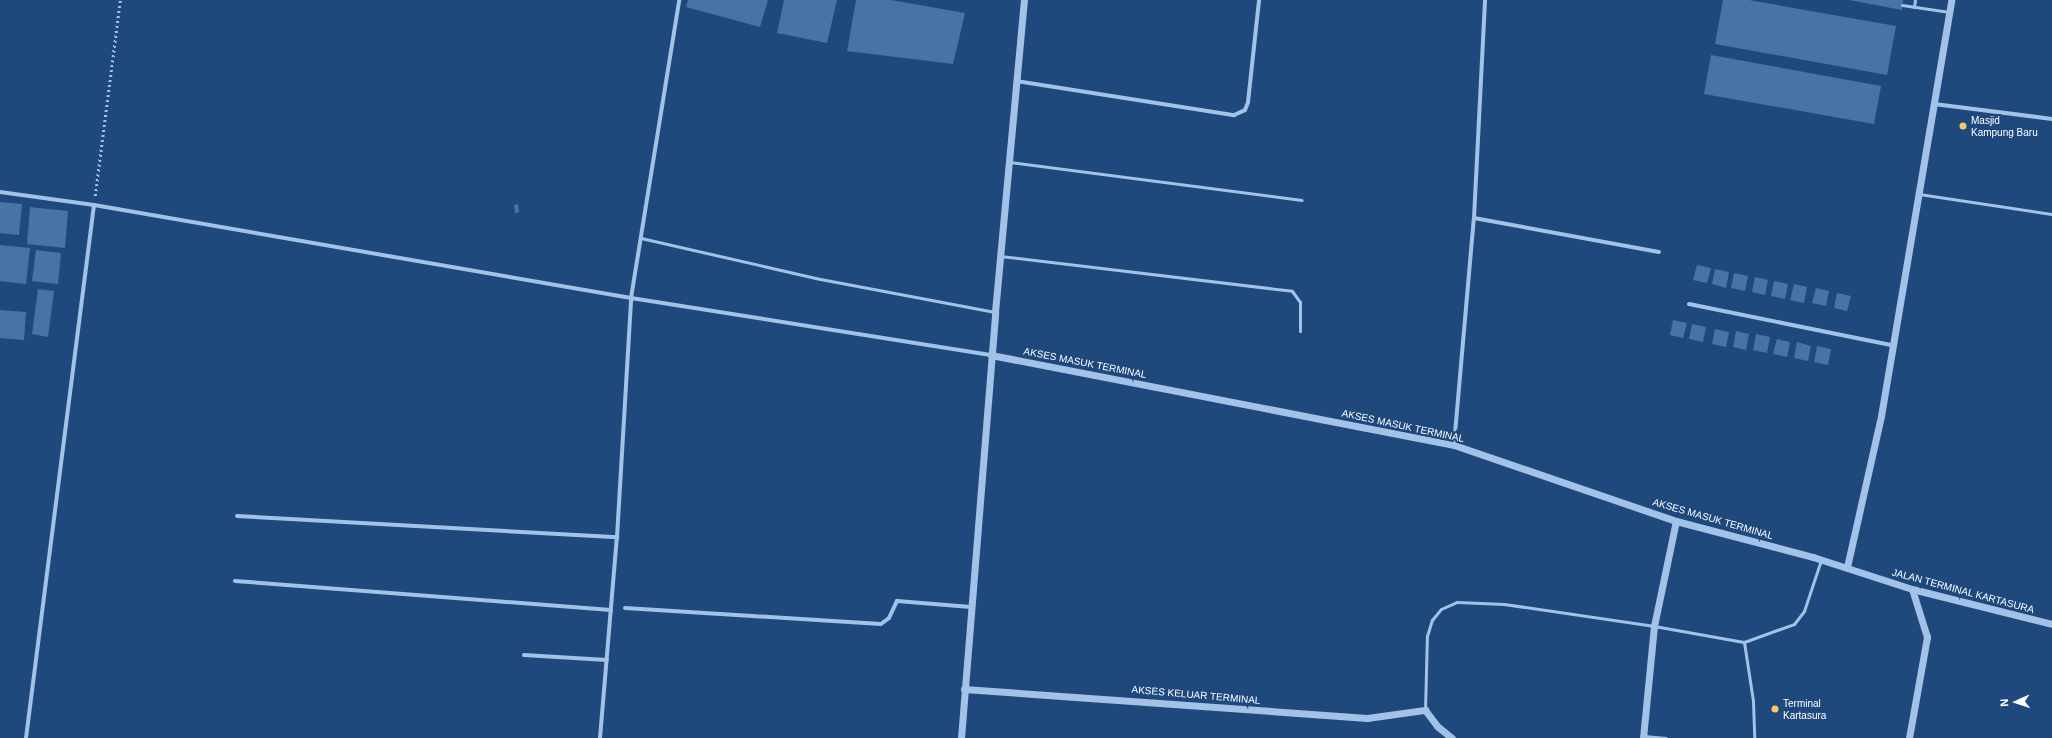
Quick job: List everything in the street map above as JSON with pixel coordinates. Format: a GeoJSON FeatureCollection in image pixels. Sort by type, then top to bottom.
{"type":"FeatureCollection","features":[{"type":"Feature","properties":{"kind":"street"},"geometry":{"type":"LineString","coordinates":[[600,738],[617,538],[632,298],[679,0]]}},
{"type":"Feature","properties":{"kind":"street"},"geometry":{"type":"LineString","coordinates":[[961,738],[991,355],[1024,0]]}},
{"type":"Feature","properties":{"kind":"street"},"geometry":{"type":"LineString","coordinates":[[1016,81],[1234,115],[1245,110],[1248,102],[1259,0]]}},
{"type":"Feature","properties":{"kind":"street"},"geometry":{"type":"LineString","coordinates":[[1454,445],[1474,218],[1485,0]]}},
{"type":"Feature","properties":{"kind":"street"},"geometry":{"type":"LineString","coordinates":[[1847,568],[1881,416],[1891,345],[1919,194],[1951,0]]}},
{"type":"Feature","properties":{"kind":"street"},"geometry":{"type":"LineString","coordinates":[[1934,104],[2052,119]]}},
{"type":"Feature","properties":{"kind":"street"},"geometry":{"type":"LineString","coordinates":[[0,192],[94,205],[632,298],[991,355]]}},
{"type":"Feature","properties":{"kind":"street"},"geometry":{"type":"LineString","coordinates":[[26,738],[94,205]]}},
{"type":"Feature","properties":{"kind":"street"},"geometry":{"type":"LineString","coordinates":[[1474,218],[1659,252]]}},
{"type":"Feature","properties":{"kind":"street"},"geometry":{"type":"LineString","coordinates":[[1689,304],[1891,345]]}},
{"type":"Feature","properties":{"kind":"street","name":"AKSES MASUK TERMINAL"},"geometry":{"type":"LineString","coordinates":[[991,355],[1454,445],[1676,521],[1847,568]]}},
{"type":"Feature","properties":{"kind":"street"},"geometry":{"type":"LineString","coordinates":[[237,516],[617,538]]}},
{"type":"Feature","properties":{"kind":"street"},"geometry":{"type":"LineString","coordinates":[[1643,737],[1654,626],[1676,521]]}},
{"type":"Feature","properties":{"kind":"street","name":"JALAN TERMINAL KARTASURA"},"geometry":{"type":"LineString","coordinates":[[1847,568],[1912,589],[2052,624]]}},
{"type":"Feature","properties":{"kind":"street"},"geometry":{"type":"LineString","coordinates":[[235,581],[611,610]]}},
{"type":"Feature","properties":{"kind":"street"},"geometry":{"type":"LineString","coordinates":[[1909,738],[1927,637],[1912,589]]}},
{"type":"Feature","properties":{"kind":"street"},"geometry":{"type":"LineString","coordinates":[[625,608],[881,624],[889,618],[897,601],[971,607]]}},
{"type":"Feature","properties":{"kind":"street"},"geometry":{"type":"LineString","coordinates":[[524,655],[607,660]]}},
{"type":"Feature","properties":{"kind":"street","name":"AKSES KELUAR TERMINAL"},"geometry":{"type":"LineString","coordinates":[[964,689],[1367,718],[1425,710]]}},
{"type":"Feature","properties":{"kind":"street"},"geometry":{"type":"LineString","coordinates":[[1425,710],[1437,726],[1452,738]]}},
{"type":"Feature","properties":{"kind":"lane"},"geometry":{"type":"LineString","coordinates":[[1914,7],[1915,0]]}},
{"type":"Feature","properties":{"kind":"lane"},"geometry":{"type":"LineString","coordinates":[[1902,4],[1949,12]]}},
{"type":"Feature","properties":{"kind":"lane"},"geometry":{"type":"LineString","coordinates":[[1009,162],[1302,200]]}},
{"type":"Feature","properties":{"kind":"lane"},"geometry":{"type":"LineString","coordinates":[[1919,194],[2052,214]]}},
{"type":"Feature","properties":{"kind":"lane"},"geometry":{"type":"LineString","coordinates":[[641,238],[815,278],[995,312]]}},
{"type":"Feature","properties":{"kind":"lane"},"geometry":{"type":"LineString","coordinates":[[1000,256],[1292,291],[1300,302],[1300,331]]}},
{"type":"Feature","properties":{"kind":"lane"},"geometry":{"type":"LineString","coordinates":[[1425,710],[1427,636],[1432,620],[1441,609],[1457,602],[1504,604],[1654,626],[1744,642],[1794,624],[1804,611],[1810,597],[1821,560]]}},
{"type":"Feature","properties":{"kind":"lane"},"geometry":{"type":"LineString","coordinates":[[1744,642],[1752,694],[1754,738]]}},
{"type":"Feature","properties":{"kind":"lane"},"geometry":{"type":"LineString","coordinates":[[1643,737],[1666,738]]}},
{"type":"Feature","properties":{"kind":"path"},"geometry":{"type":"LineString","coordinates":[[94,205],[120,0]]}},
{"type":"Feature","properties":{"kind":"building"},"geometry":{"type":"Polygon","coordinates":[[[688,0],[768,0],[760,27],[686,7],[688,0]]]}},
{"type":"Feature","properties":{"kind":"building"},"geometry":{"type":"Polygon","coordinates":[[[784,0],[837,0],[827,43],[777,33],[784,0]]]}},
{"type":"Feature","properties":{"kind":"building"},"geometry":{"type":"Polygon","coordinates":[[[856,0],[891,0],[965,13],[953,64],[847,51],[856,0]]]}},
{"type":"Feature","properties":{"kind":"building"},"geometry":{"type":"Polygon","coordinates":[[[1723,0],[1749,0],[1896,26],[1887,75],[1715,44],[1723,0]]]}},
{"type":"Feature","properties":{"kind":"building"},"geometry":{"type":"Polygon","coordinates":[[[1849,0],[1903,0],[1902,10],[1849,0]]]}},
{"type":"Feature","properties":{"kind":"building"},"geometry":{"type":"Polygon","coordinates":[[[1711,55],[1881,86],[1874,124],[1704,94],[1711,55]]]}},
{"type":"Feature","properties":{"kind":"building"},"geometry":{"type":"Polygon","coordinates":[[[0,202],[22,204],[19,235],[0,233],[0,202]]]}},
{"type":"Feature","properties":{"kind":"building"},"geometry":{"type":"Polygon","coordinates":[[[518,204],[519,212],[515,213],[514,205],[518,204]]]}},
{"type":"Feature","properties":{"kind":"building"},"geometry":{"type":"Polygon","coordinates":[[[30,207],[68,211],[65,248],[27,244],[30,207]]]}},
{"type":"Feature","properties":{"kind":"building"},"geometry":{"type":"Polygon","coordinates":[[[0,245],[30,248],[26,284],[0,281],[0,245]]]}},
{"type":"Feature","properties":{"kind":"building"},"geometry":{"type":"Polygon","coordinates":[[[36,250],[61,253],[58,284],[32,281],[36,250]]]}},
{"type":"Feature","properties":{"kind":"building"},"geometry":{"type":"Polygon","coordinates":[[[1697,265],[1711,268],[1707,283],[1693,280],[1697,265]]]}},
{"type":"Feature","properties":{"kind":"building"},"geometry":{"type":"Polygon","coordinates":[[[1715,269],[1729,272],[1726,288],[1712,284],[1715,269]]]}},
{"type":"Feature","properties":{"kind":"building"},"geometry":{"type":"Polygon","coordinates":[[[1734,273],[1748,276],[1745,291],[1731,288],[1734,273]]]}},
{"type":"Feature","properties":{"kind":"building"},"geometry":{"type":"Polygon","coordinates":[[[1755,277],[1768,280],[1765,295],[1752,292],[1755,277]]]}},
{"type":"Feature","properties":{"kind":"building"},"geometry":{"type":"Polygon","coordinates":[[[1774,281],[1788,284],[1785,299],[1771,296],[1774,281]]]}},
{"type":"Feature","properties":{"kind":"building"},"geometry":{"type":"Polygon","coordinates":[[[1794,284],[1807,287],[1804,303],[1790,300],[1794,284]]]}},
{"type":"Feature","properties":{"kind":"building"},"geometry":{"type":"Polygon","coordinates":[[[1816,288],[1829,291],[1826,306],[1812,303],[1816,288]]]}},
{"type":"Feature","properties":{"kind":"building"},"geometry":{"type":"Polygon","coordinates":[[[38,289],[54,291],[48,337],[32,334],[38,289]]]}},
{"type":"Feature","properties":{"kind":"building"},"geometry":{"type":"Polygon","coordinates":[[[1837,293],[1851,296],[1847,311],[1834,308],[1837,293]]]}},
{"type":"Feature","properties":{"kind":"building"},"geometry":{"type":"Polygon","coordinates":[[[0,310],[26,312],[24,340],[0,338],[0,310]]]}},
{"type":"Feature","properties":{"kind":"building"},"geometry":{"type":"Polygon","coordinates":[[[1673,320],[1687,323],[1683,338],[1670,335],[1673,320]]]}},
{"type":"Feature","properties":{"kind":"building"},"geometry":{"type":"Polygon","coordinates":[[[1692,324],[1706,327],[1703,342],[1689,339],[1692,324]]]}},
{"type":"Feature","properties":{"kind":"building"},"geometry":{"type":"Polygon","coordinates":[[[1715,329],[1729,332],[1726,347],[1712,344],[1715,329]]]}},
{"type":"Feature","properties":{"kind":"building"},"geometry":{"type":"Polygon","coordinates":[[[1736,331],[1749,334],[1746,350],[1733,347],[1736,331]]]}},
{"type":"Feature","properties":{"kind":"building"},"geometry":{"type":"Polygon","coordinates":[[[1756,334],[1770,337],[1767,353],[1753,350],[1756,334]]]}},
{"type":"Feature","properties":{"kind":"building"},"geometry":{"type":"Polygon","coordinates":[[[1777,339],[1790,342],[1787,357],[1773,354],[1777,339]]]}},
{"type":"Feature","properties":{"kind":"building"},"geometry":{"type":"Polygon","coordinates":[[[1797,342],[1811,346],[1808,361],[1794,358],[1797,342]]]}},
{"type":"Feature","properties":{"kind":"building"},"geometry":{"type":"Polygon","coordinates":[[[1817,346],[1831,349],[1828,365],[1814,362],[1817,346]]]}},
{"type":"Feature","properties":{"kind":"place","name":"Masjid Kampung Baru"},"geometry":{"type":"Point","coordinates":[1963,126]}},
{"type":"Feature","properties":{"kind":"place","name":"Terminal Kartasura"},"geometry":{"type":"Point","coordinates":[1775,709]}}]}
